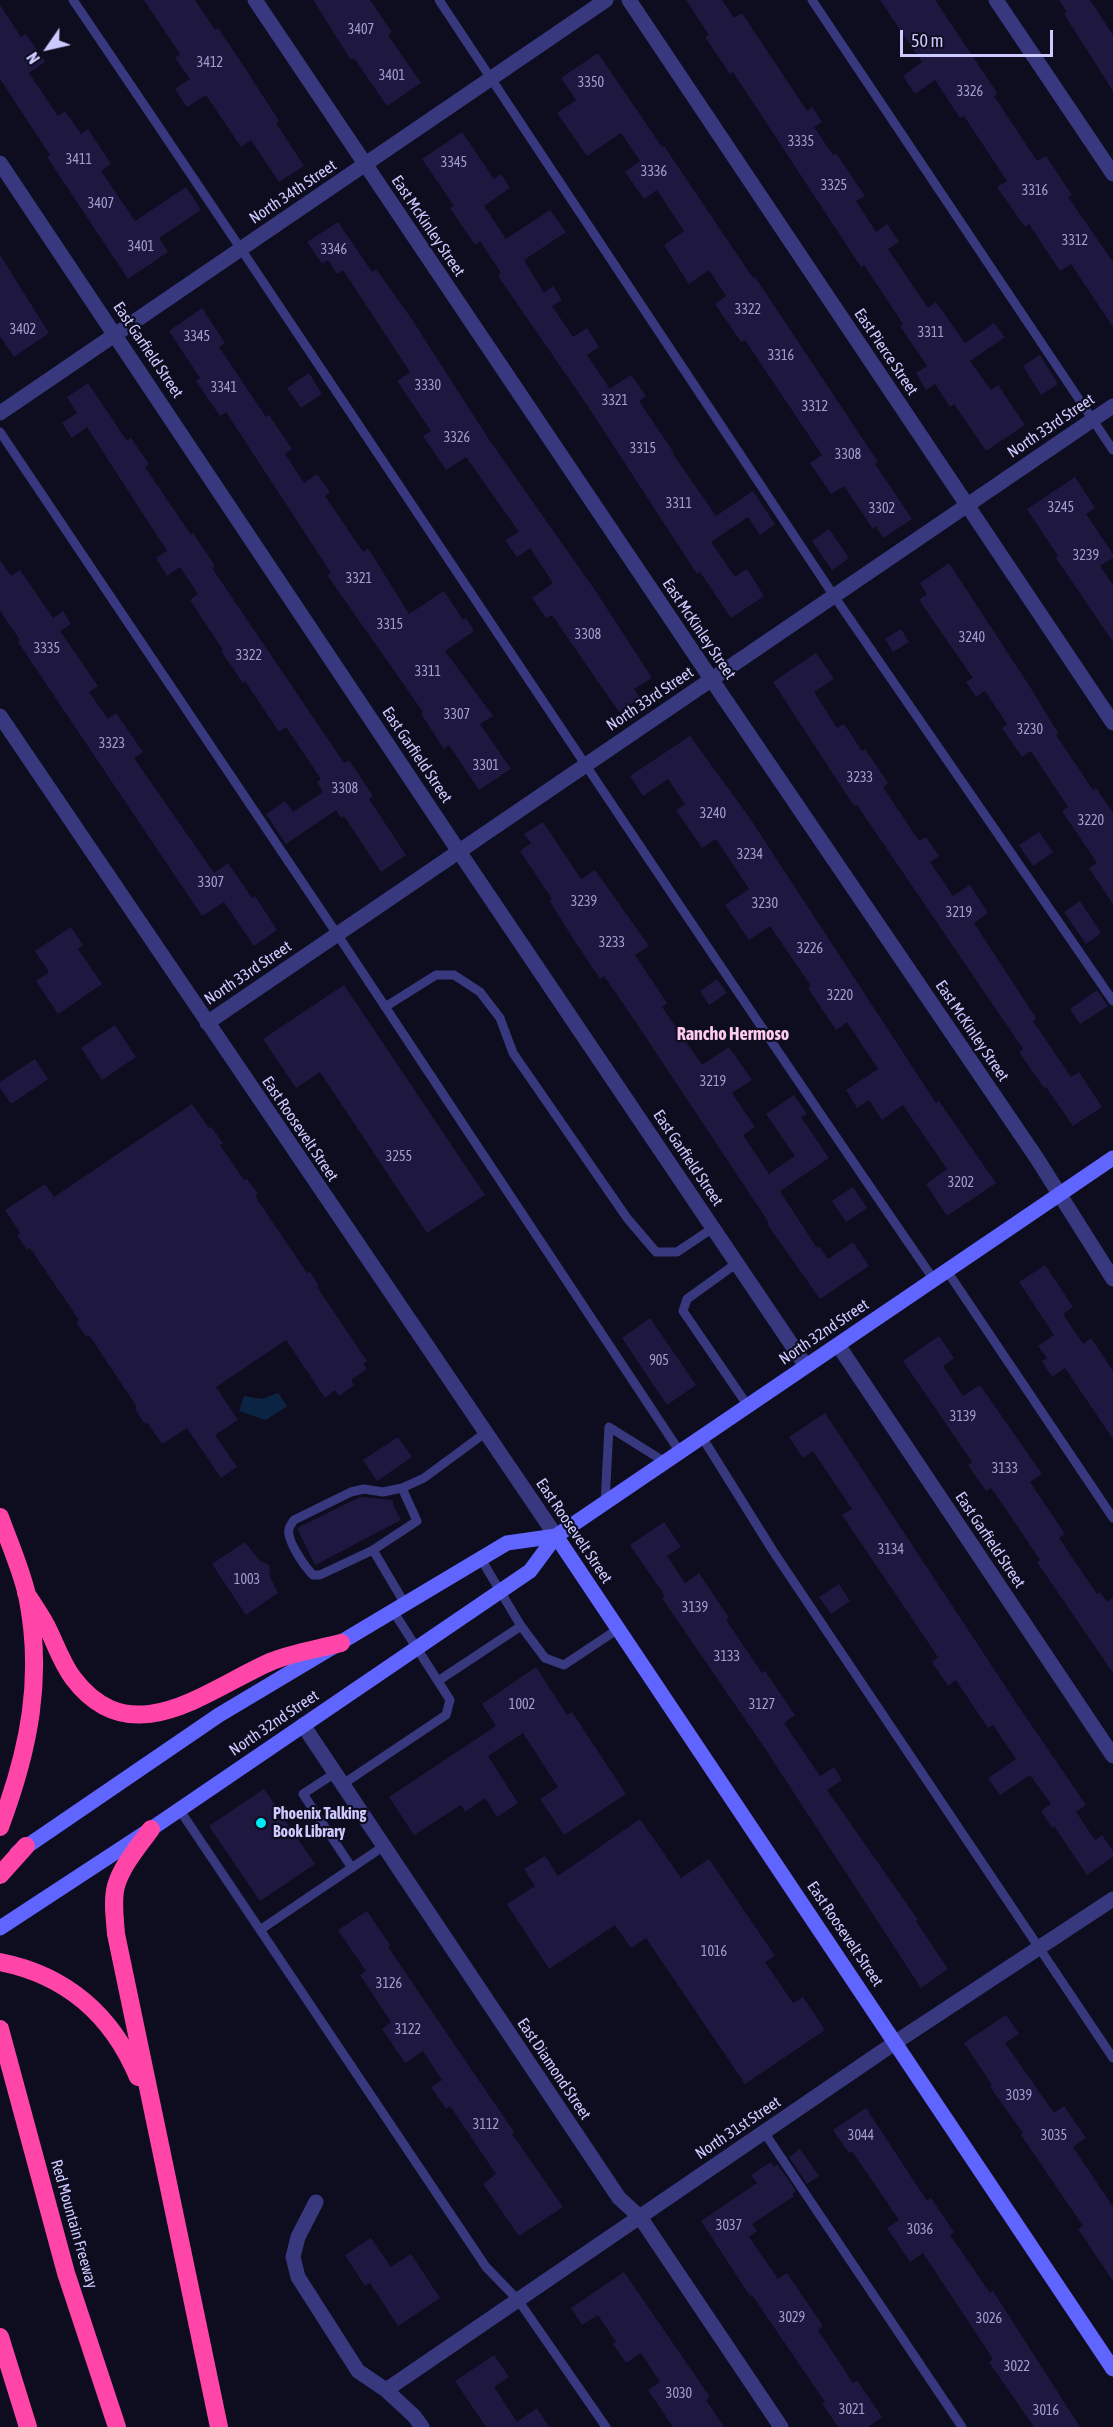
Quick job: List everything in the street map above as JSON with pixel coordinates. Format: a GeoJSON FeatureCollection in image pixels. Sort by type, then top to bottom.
{"type":"FeatureCollection","features":[{"type":"Feature","properties":{"kind":"highway"},"geometry":{"type":"LineString","coordinates":[[0,1517],[27,1593],[73,1677],[87,1693],[104,1706],[124,1714],[145,1715],[176,1709],[273,1661],[340,1642]]}},
{"type":"Feature","properties":{"kind":"highway"},"geometry":{"type":"LineString","coordinates":[[0,1827],[24,1759],[32,1719],[34,1667],[27,1593]]}},
{"type":"Feature","properties":{"kind":"highway"},"geometry":{"type":"LineString","coordinates":[[151,1829],[125,1866],[116,1886],[114,1904],[116,1934],[150,2106],[219,2427]]}},
{"type":"Feature","properties":{"kind":"highway"},"geometry":{"type":"LineString","coordinates":[[0,1875],[26,1846]]}},
{"type":"Feature","properties":{"kind":"highway"},"geometry":{"type":"LineString","coordinates":[[0,1962],[34,1972],[83,1998],[105,2021],[120,2043],[150,2106]]}},
{"type":"Feature","properties":{"kind":"highway","name":"Red Mountain Freeway"},"geometry":{"type":"LineString","coordinates":[[0,2029],[66,2273],[117,2427]]}},
{"type":"Feature","properties":{"kind":"highway"},"geometry":{"type":"LineString","coordinates":[[0,2337],[28,2427]]}},
{"type":"Feature","properties":{"kind":"main road","name":"North 32nd Street"},"geometry":{"type":"LineString","coordinates":[[0,1928],[151,1829],[530,1571],[556,1536],[1113,1158]]}},
{"type":"Feature","properties":{"kind":"main road","name":"North 32nd Street"},"geometry":{"type":"LineString","coordinates":[[0,1864],[219,1715],[507,1543],[556,1536]]}},
{"type":"Feature","properties":{"kind":"main road","name":"East Roosevelt Street"},"geometry":{"type":"LineString","coordinates":[[556,1536],[1113,2368]]}},
{"type":"Feature","properties":{"kind":"street","name":"East McKinley Street"},"geometry":{"type":"LineString","coordinates":[[255,0],[711,679],[1029,1147],[1113,1279]]}},
{"type":"Feature","properties":{"kind":"street","name":"North 34th Street"},"geometry":{"type":"LineString","coordinates":[[0,413],[606,0]]}},
{"type":"Feature","properties":{"kind":"street","name":"East Pierce Street"},"geometry":{"type":"LineString","coordinates":[[629,0],[1113,723]]}},
{"type":"Feature","properties":{"kind":"street"},"geometry":{"type":"LineString","coordinates":[[996,0],[1113,174]]}},
{"type":"Feature","properties":{"kind":"street","name":"East Garfield Street"},"geometry":{"type":"LineString","coordinates":[[0,163],[458,850],[806,1366]]}},
{"type":"Feature","properties":{"kind":"street","name":"North 33rd Street"},"geometry":{"type":"LineString","coordinates":[[207,1023],[1113,406]]}},
{"type":"Feature","properties":{"kind":"street","name":"East Roosevelt Street"},"geometry":{"type":"LineString","coordinates":[[0,716],[556,1536]]}},
{"type":"Feature","properties":{"kind":"street","name":"East Garfield Street"},"geometry":{"type":"LineString","coordinates":[[838,1345],[1113,1755]]}},
{"type":"Feature","properties":{"kind":"street","name":"East Diamond Street"},"geometry":{"type":"LineString","coordinates":[[303,1725],[619,2198],[640,2217],[781,2427]]}},
{"type":"Feature","properties":{"kind":"street","name":"North 31st Street"},"geometry":{"type":"LineString","coordinates":[[386,2390],[896,2042],[1113,1899]]}},
{"type":"Feature","properties":{"kind":"street"},"geometry":{"type":"LineString","coordinates":[[316,2202],[298,2237],[293,2257],[298,2277],[358,2371],[386,2390],[414,2416],[422,2427]]}},
{"type":"Feature","properties":{"kind":"lane"},"geometry":{"type":"LineString","coordinates":[[73,0],[242,248],[584,765],[934,1280]]}},
{"type":"Feature","properties":{"kind":"lane"},"geometry":{"type":"LineString","coordinates":[[439,0],[834,596],[1113,1001]]}},
{"type":"Feature","properties":{"kind":"lane"},"geometry":{"type":"LineString","coordinates":[[812,0],[1113,450]]}},
{"type":"Feature","properties":{"kind":"lane"},"geometry":{"type":"LineString","coordinates":[[0,432],[337,934],[680,1452]]}},
{"type":"Feature","properties":{"kind":"lane"},"geometry":{"type":"LineString","coordinates":[[385,1007],[436,975],[454,975],[480,992],[500,1018],[513,1053],[627,1218],[656,1252],[677,1252],[714,1228]]}},
{"type":"Feature","properties":{"kind":"lane"},"geometry":{"type":"LineString","coordinates":[[737,1263],[687,1299],[683,1311],[748,1406]]}},
{"type":"Feature","properties":{"kind":"lane"},"geometry":{"type":"LineString","coordinates":[[947,1271],[1113,1518]]}},
{"type":"Feature","properties":{"kind":"lane"},"geometry":{"type":"LineString","coordinates":[[605,1503],[609,1426],[665,1462]]}},
{"type":"Feature","properties":{"kind":"lane"},"geometry":{"type":"LineString","coordinates":[[402,1488],[417,1521],[372,1550],[320,1575],[313,1575],[298,1556],[289,1538],[288,1529],[294,1521],[351,1492],[364,1489],[383,1492],[402,1488],[424,1478],[485,1433]]}},
{"type":"Feature","properties":{"kind":"lane"},"geometry":{"type":"LineString","coordinates":[[702,1437],[773,1551],[1113,2058]]}},
{"type":"Feature","properties":{"kind":"lane"},"geometry":{"type":"LineString","coordinates":[[352,1868],[303,1794],[339,1778],[446,1715],[450,1700],[417,1648],[372,1550]]}},
{"type":"Feature","properties":{"kind":"lane"},"geometry":{"type":"LineString","coordinates":[[481,1559],[521,1626],[545,1659],[564,1665],[618,1629]]}},
{"type":"Feature","properties":{"kind":"lane"},"geometry":{"type":"LineString","coordinates":[[438,1681],[521,1626]]}},
{"type":"Feature","properties":{"kind":"lane"},"geometry":{"type":"LineString","coordinates":[[179,1809],[486,2267],[518,2300],[606,2427]]}},
{"type":"Feature","properties":{"kind":"lane"},"geometry":{"type":"LineString","coordinates":[[260,1930],[384,1846]]}},
{"type":"Feature","properties":{"kind":"lane"},"geometry":{"type":"LineString","coordinates":[[764,2132],[962,2427]]}},
{"type":"Feature","properties":{"kind":"water"},"geometry":{"type":"Polygon","coordinates":[[[278,1393],[287,1406],[266,1420],[239,1411],[244,1396],[262,1399],[278,1393]]]}},
{"type":"Feature","properties":{"kind":"building"},"geometry":{"type":"Polygon","coordinates":[[[144,0],[195,0],[215,30],[218,28],[245,68],[279,121],[276,123],[304,166],[279,182],[251,140],[241,147],[206,95],[187,107],[175,89],[190,79],[175,58],[180,54],[144,0]]]}},
{"type":"Feature","properties":{"kind":"building"},"geometry":{"type":"Polygon","coordinates":[[[313,0],[370,0],[392,32],[388,35],[421,83],[387,106],[354,58],[351,60],[313,0]]]}},
{"type":"Feature","properties":{"kind":"building"},"geometry":{"type":"Polygon","coordinates":[[[686,0],[722,0],[734,18],[742,13],[807,111],[812,107],[822,122],[814,127],[833,155],[836,153],[865,196],[856,201],[876,232],[887,224],[899,242],[888,249],[928,308],[936,302],[965,343],[994,323],[1005,337],[970,361],[991,390],[998,385],[1025,425],[986,451],[954,404],[950,407],[935,384],[926,390],[916,373],[927,366],[900,326],[903,324],[864,265],[861,267],[733,72],[730,74],[705,37],[709,35],[686,0]]]}},
{"type":"Feature","properties":{"kind":"building"},"geometry":{"type":"Polygon","coordinates":[[[880,0],[935,0],[997,93],[994,96],[1037,161],[1046,156],[1072,195],[1068,197],[1113,262],[1113,327],[1071,264],[1060,271],[1029,224],[1025,227],[997,187],[1007,181],[964,116],[960,118],[935,80],[915,94],[903,76],[922,62],[880,0]]]}},
{"type":"Feature","properties":{"kind":"building"},"geometry":{"type":"Polygon","coordinates":[[[1059,0],[1090,0],[1113,35],[1113,91],[1064,14],[1067,12],[1059,0]]]}},
{"type":"Feature","properties":{"kind":"building"},"geometry":{"type":"Polygon","coordinates":[[[0,5],[21,37],[26,34],[45,62],[29,73],[58,116],[65,111],[81,134],[88,129],[111,164],[101,171],[135,221],[186,187],[201,210],[159,238],[168,252],[128,279],[47,157],[50,155],[0,79],[0,5]]]}},
{"type":"Feature","properties":{"kind":"building"},"geometry":{"type":"Polygon","coordinates":[[[598,53],[753,278],[755,277],[878,462],[875,464],[912,519],[883,538],[876,526],[873,529],[844,486],[831,494],[810,463],[822,455],[745,340],[741,342],[715,304],[726,296],[709,270],[689,284],[676,264],[664,245],[684,231],[657,190],[644,199],[625,172],[640,161],[621,133],[587,156],[557,113],[576,100],[561,78],[598,53]]]}},
{"type":"Feature","properties":{"kind":"building"},"geometry":{"type":"Polygon","coordinates":[[[462,132],[494,179],[501,174],[510,188],[484,206],[506,239],[550,210],[566,232],[524,260],[544,293],[553,286],[562,300],[552,306],[573,337],[587,328],[599,347],[587,355],[610,389],[631,375],[646,396],[639,401],[716,516],[753,491],[775,524],[760,535],[748,517],[711,542],[735,577],[747,569],[764,596],[731,618],[700,572],[697,574],[587,405],[498,276],[501,273],[480,241],[475,245],[450,208],[454,206],[422,159],[462,132]]]}},
{"type":"Feature","properties":{"kind":"building"},"geometry":{"type":"Polygon","coordinates":[[[338,222],[372,272],[376,269],[411,318],[490,441],[597,593],[652,678],[634,689],[640,698],[619,712],[552,615],[546,618],[532,598],[553,583],[530,548],[517,557],[505,540],[519,532],[466,457],[446,470],[423,436],[431,431],[397,381],[410,372],[343,270],[337,274],[328,260],[322,264],[307,242],[338,222]]]}},
{"type":"Feature","properties":{"kind":"building"},"geometry":{"type":"Polygon","coordinates":[[[0,255],[49,333],[14,357],[0,336],[0,255]]]}},
{"type":"Feature","properties":{"kind":"building"},"geometry":{"type":"Polygon","coordinates":[[[202,308],[225,343],[219,347],[266,417],[269,415],[292,449],[285,454],[304,483],[317,474],[330,492],[325,496],[363,552],[368,548],[409,614],[444,591],[463,620],[466,618],[474,631],[445,651],[493,716],[480,724],[511,769],[479,790],[449,745],[444,749],[421,714],[423,712],[327,575],[331,573],[226,412],[220,416],[196,381],[200,378],[169,331],[202,308]]]}},
{"type":"Feature","properties":{"kind":"building"},"geometry":{"type":"Polygon","coordinates":[[[1040,355],[1058,384],[1041,395],[1023,366],[1040,355]]]}},
{"type":"Feature","properties":{"kind":"building"},"geometry":{"type":"Polygon","coordinates":[[[309,373],[322,394],[301,408],[287,388],[309,373]]]}},
{"type":"Feature","properties":{"kind":"building"},"geometry":{"type":"Polygon","coordinates":[[[88,383],[127,441],[131,438],[149,464],[145,467],[191,535],[193,533],[215,566],[212,568],[344,763],[349,760],[373,796],[369,799],[406,855],[381,872],[344,816],[341,818],[336,810],[286,844],[266,814],[285,801],[293,812],[323,792],[317,782],[321,779],[286,727],[279,732],[245,681],[243,683],[221,651],[223,650],[190,600],[198,594],[180,567],[167,576],[156,558],[167,551],[87,427],[72,438],[62,423],[77,413],[67,397],[88,383]]]}},
{"type":"Feature","properties":{"kind":"building"},"geometry":{"type":"Polygon","coordinates":[[[1075,477],[1095,508],[1086,514],[1113,554],[1113,558],[1100,566],[1113,585],[1113,642],[1056,558],[1058,556],[1027,509],[1075,477]]]}},
{"type":"Feature","properties":{"kind":"building"},"geometry":{"type":"Polygon","coordinates":[[[829,529],[849,558],[832,570],[812,541],[829,529]]]}},
{"type":"Feature","properties":{"kind":"building"},"geometry":{"type":"Polygon","coordinates":[[[0,560],[11,576],[20,570],[53,618],[63,611],[71,624],[60,631],[98,686],[89,692],[108,719],[116,713],[143,752],[134,758],[214,873],[228,863],[252,898],[255,896],[277,930],[254,946],[224,902],[202,916],[18,642],[20,640],[0,611],[0,560]]]}},
{"type":"Feature","properties":{"kind":"building"},"geometry":{"type":"Polygon","coordinates":[[[949,563],[1032,690],[1058,733],[1056,735],[1093,790],[1096,788],[1113,813],[1113,904],[1089,868],[1097,863],[1062,811],[1068,807],[1031,751],[1022,757],[1002,728],[1007,724],[985,691],[976,697],[966,682],[973,678],[919,600],[927,594],[920,583],[949,563]]]}},
{"type":"Feature","properties":{"kind":"building"},"geometry":{"type":"Polygon","coordinates":[[[901,629],[909,642],[893,652],[885,639],[901,629]]]}},
{"type":"Feature","properties":{"kind":"building"},"geometry":{"type":"Polygon","coordinates":[[[816,653],[834,679],[814,692],[837,728],[844,724],[862,751],[865,749],[888,783],[883,787],[919,841],[926,837],[939,856],[930,862],[953,896],[970,885],[988,913],[974,923],[1036,1018],[1033,1021],[1071,1077],[1079,1072],[1102,1107],[1073,1126],[1019,1052],[1023,1049],[857,805],[854,806],[773,682],[816,653]]]}},
{"type":"Feature","properties":{"kind":"building"},"geometry":{"type":"Polygon","coordinates":[[[690,736],[749,817],[936,1103],[939,1101],[996,1183],[947,1216],[926,1184],[947,1169],[903,1105],[882,1120],[869,1100],[857,1108],[846,1090],[878,1069],[847,1022],[836,1030],[808,988],[811,986],[770,926],[749,940],[725,905],[749,889],[716,839],[702,848],[676,810],[685,804],[668,779],[643,796],[630,776],[690,736]]]}},
{"type":"Feature","properties":{"kind":"building"},"geometry":{"type":"Polygon","coordinates":[[[543,822],[581,879],[595,870],[649,946],[635,955],[667,1003],[662,1007],[702,1065],[729,1047],[752,1080],[732,1093],[755,1127],[743,1135],[769,1174],[795,1156],[766,1114],[794,1095],[807,1114],[801,1117],[829,1158],[780,1191],[817,1248],[819,1246],[828,1259],[853,1242],[869,1266],[820,1299],[767,1224],[769,1223],[604,976],[600,979],[520,851],[531,843],[524,834],[543,822]]]}},
{"type":"Feature","properties":{"kind":"building"},"geometry":{"type":"Polygon","coordinates":[[[1039,832],[1053,852],[1033,866],[1019,845],[1039,832]]]}},
{"type":"Feature","properties":{"kind":"building"},"geometry":{"type":"Polygon","coordinates":[[[1080,901],[1101,933],[1086,944],[1064,912],[1080,901]]]}},
{"type":"Feature","properties":{"kind":"building"},"geometry":{"type":"Polygon","coordinates":[[[71,927],[83,945],[78,949],[102,984],[58,1014],[36,981],[49,972],[35,951],[71,927]]]}},
{"type":"Feature","properties":{"kind":"building"},"geometry":{"type":"Polygon","coordinates":[[[717,979],[727,993],[709,1005],[700,991],[717,979]]]}},
{"type":"Feature","properties":{"kind":"building"},"geometry":{"type":"Polygon","coordinates":[[[344,985],[485,1195],[427,1233],[320,1072],[296,1088],[263,1039],[344,985]]]}},
{"type":"Feature","properties":{"kind":"building"},"geometry":{"type":"Polygon","coordinates":[[[1097,990],[1108,1006],[1080,1024],[1070,1009],[1097,990]]]}},
{"type":"Feature","properties":{"kind":"building"},"geometry":{"type":"Polygon","coordinates":[[[115,1025],[136,1057],[102,1080],[81,1048],[115,1025]]]}},
{"type":"Feature","properties":{"kind":"building"},"geometry":{"type":"Polygon","coordinates":[[[35,1059],[48,1079],[11,1104],[0,1088],[0,1082],[35,1059]]]}},
{"type":"Feature","properties":{"kind":"building"},"geometry":{"type":"Polygon","coordinates":[[[192,1104],[223,1143],[220,1145],[244,1180],[247,1179],[258,1194],[255,1196],[307,1273],[310,1272],[319,1286],[317,1287],[367,1361],[363,1364],[367,1369],[351,1380],[354,1385],[339,1396],[335,1390],[325,1398],[286,1340],[216,1387],[238,1420],[215,1435],[237,1467],[221,1478],[187,1428],[162,1444],[147,1422],[145,1424],[135,1409],[137,1407],[89,1335],[86,1337],[76,1322],[79,1320],[30,1248],[27,1250],[17,1235],[20,1233],[5,1210],[45,1184],[54,1197],[192,1104]]]}},
{"type":"Feature","properties":{"kind":"building"},"geometry":{"type":"Polygon","coordinates":[[[853,1187],[867,1208],[846,1222],[832,1201],[853,1187]]]}},
{"type":"Feature","properties":{"kind":"building"},"geometry":{"type":"Polygon","coordinates":[[[1045,1265],[1073,1307],[1063,1314],[1083,1344],[1091,1338],[1113,1371],[1113,1439],[1065,1368],[1052,1377],[1042,1361],[1047,1358],[1038,1346],[1054,1335],[1019,1282],[1045,1265]]]}},
{"type":"Feature","properties":{"kind":"building"},"geometry":{"type":"Polygon","coordinates":[[[650,1318],[696,1385],[667,1405],[622,1338],[650,1318]]]}},
{"type":"Feature","properties":{"kind":"building"},"geometry":{"type":"Polygon","coordinates":[[[939,1336],[954,1358],[943,1366],[963,1396],[980,1385],[1042,1474],[1030,1482],[1065,1534],[1059,1538],[1097,1594],[1100,1592],[1107,1602],[1113,1598],[1113,1673],[1037,1562],[1040,1560],[1001,1502],[991,1488],[986,1491],[968,1465],[972,1462],[903,1361],[939,1336]]]}},
{"type":"Feature","properties":{"kind":"building"},"geometry":{"type":"Polygon","coordinates":[[[825,1413],[1086,1805],[1076,1812],[1095,1840],[1102,1835],[1113,1851],[1113,1857],[1087,1875],[1054,1826],[1052,1828],[1041,1811],[1051,1804],[1030,1775],[1000,1795],[988,1778],[1016,1759],[993,1725],[988,1728],[956,1680],[948,1686],[932,1662],[938,1657],[842,1515],[852,1509],[813,1451],[803,1458],[789,1437],[825,1413]]]}},
{"type":"Feature","properties":{"kind":"building"},"geometry":{"type":"Polygon","coordinates":[[[398,1437],[412,1457],[377,1481],[363,1460],[398,1437]]]}},
{"type":"Feature","properties":{"kind":"building"},"geometry":{"type":"Polygon","coordinates":[[[360,1497],[393,1500],[393,1505],[401,1520],[315,1565],[297,1528],[360,1497]]]}},
{"type":"Feature","properties":{"kind":"building"},"geometry":{"type":"Polygon","coordinates":[[[664,1522],[681,1547],[667,1556],[685,1583],[699,1573],[729,1618],[726,1620],[762,1673],[765,1671],[795,1715],[784,1723],[820,1776],[834,1767],[842,1780],[827,1790],[918,1920],[916,1921],[948,1969],[921,1988],[764,1747],[662,1598],[665,1596],[630,1545],[664,1522]]]}},
{"type":"Feature","properties":{"kind":"building"},"geometry":{"type":"Polygon","coordinates":[[[245,1542],[259,1560],[269,1565],[270,1577],[278,1593],[246,1615],[212,1564],[245,1542]]]}},
{"type":"Feature","properties":{"kind":"building"},"geometry":{"type":"Polygon","coordinates":[[[839,1584],[850,1601],[831,1614],[819,1597],[839,1584]]]}},
{"type":"Feature","properties":{"kind":"building"},"geometry":{"type":"Polygon","coordinates":[[[536,1667],[567,1715],[572,1712],[626,1794],[564,1835],[540,1799],[558,1787],[523,1733],[488,1756],[518,1803],[497,1817],[485,1798],[465,1812],[461,1805],[414,1835],[389,1797],[496,1726],[482,1704],[536,1667]]]}},
{"type":"Feature","properties":{"kind":"building"},"geometry":{"type":"Polygon","coordinates":[[[264,1789],[315,1864],[260,1901],[209,1826],[264,1789]]]}},
{"type":"Feature","properties":{"kind":"building"},"geometry":{"type":"Polygon","coordinates":[[[640,1819],[681,1878],[709,1859],[775,1956],[765,1962],[793,2003],[803,1997],[825,2030],[745,2084],[646,1938],[631,1948],[615,1925],[549,1969],[507,1904],[535,1886],[524,1869],[545,1856],[558,1876],[640,1819]]]}},
{"type":"Feature","properties":{"kind":"building"},"geometry":{"type":"Polygon","coordinates":[[[367,1911],[390,1945],[388,1947],[563,2207],[519,2236],[483,2184],[496,2174],[450,2106],[446,2109],[431,2087],[442,2080],[423,2051],[405,2063],[382,2029],[391,2022],[360,1975],[366,1971],[338,1930],[367,1911]]]}},
{"type":"Feature","properties":{"kind":"building"},"geometry":{"type":"Polygon","coordinates":[[[1006,2015],[1019,2034],[1005,2043],[1054,2113],[1064,2106],[1086,2138],[1073,2147],[1113,2207],[1113,2281],[1078,2229],[1083,2226],[1021,2135],[1023,2133],[990,2087],[992,2085],[964,2043],[1006,2015]]]}},
{"type":"Feature","properties":{"kind":"building"},"geometry":{"type":"Polygon","coordinates":[[[866,2108],[927,2201],[931,2198],[954,2232],[950,2235],[990,2293],[993,2291],[1080,2427],[1034,2427],[989,2362],[993,2359],[923,2253],[910,2262],[887,2228],[899,2220],[852,2151],[849,2153],[833,2130],[866,2108]]]}},
{"type":"Feature","properties":{"kind":"building"},"geometry":{"type":"Polygon","coordinates":[[[800,2149],[819,2176],[807,2184],[789,2157],[800,2149]]]}},
{"type":"Feature","properties":{"kind":"building"},"geometry":{"type":"Polygon","coordinates":[[[771,2162],[774,2167],[777,2164],[796,2191],[792,2194],[794,2196],[752,2224],[757,2231],[749,2237],[778,2279],[787,2273],[823,2326],[818,2330],[853,2383],[857,2380],[882,2417],[868,2427],[838,2427],[822,2403],[825,2402],[752,2295],[750,2296],[701,2221],[757,2183],[751,2175],[771,2162]]]}},
{"type":"Feature","properties":{"kind":"building"},"geometry":{"type":"Polygon","coordinates":[[[371,2238],[391,2267],[411,2254],[440,2298],[398,2326],[370,2283],[365,2286],[345,2255],[371,2238]]]}},
{"type":"Feature","properties":{"kind":"building"},"geometry":{"type":"Polygon","coordinates":[[[624,2272],[710,2397],[706,2400],[724,2427],[673,2427],[648,2390],[660,2382],[641,2353],[626,2363],[613,2344],[616,2342],[598,2315],[582,2325],[571,2308],[624,2272]]]}},
{"type":"Feature","properties":{"kind":"building"},"geometry":{"type":"Polygon","coordinates":[[[494,2355],[509,2377],[494,2387],[517,2422],[537,2408],[549,2427],[486,2427],[455,2381],[494,2355]]]}},
{"type":"Feature","properties":{"kind":"place","name":"Phoenix Talking Book Library"},"geometry":{"type":"Point","coordinates":[261,1823]}},
{"type":"Feature","properties":{"kind":"district","name":"Rancho Hermoso"},"geometry":{"type":"Point","coordinates":[733,1034]}}]}
